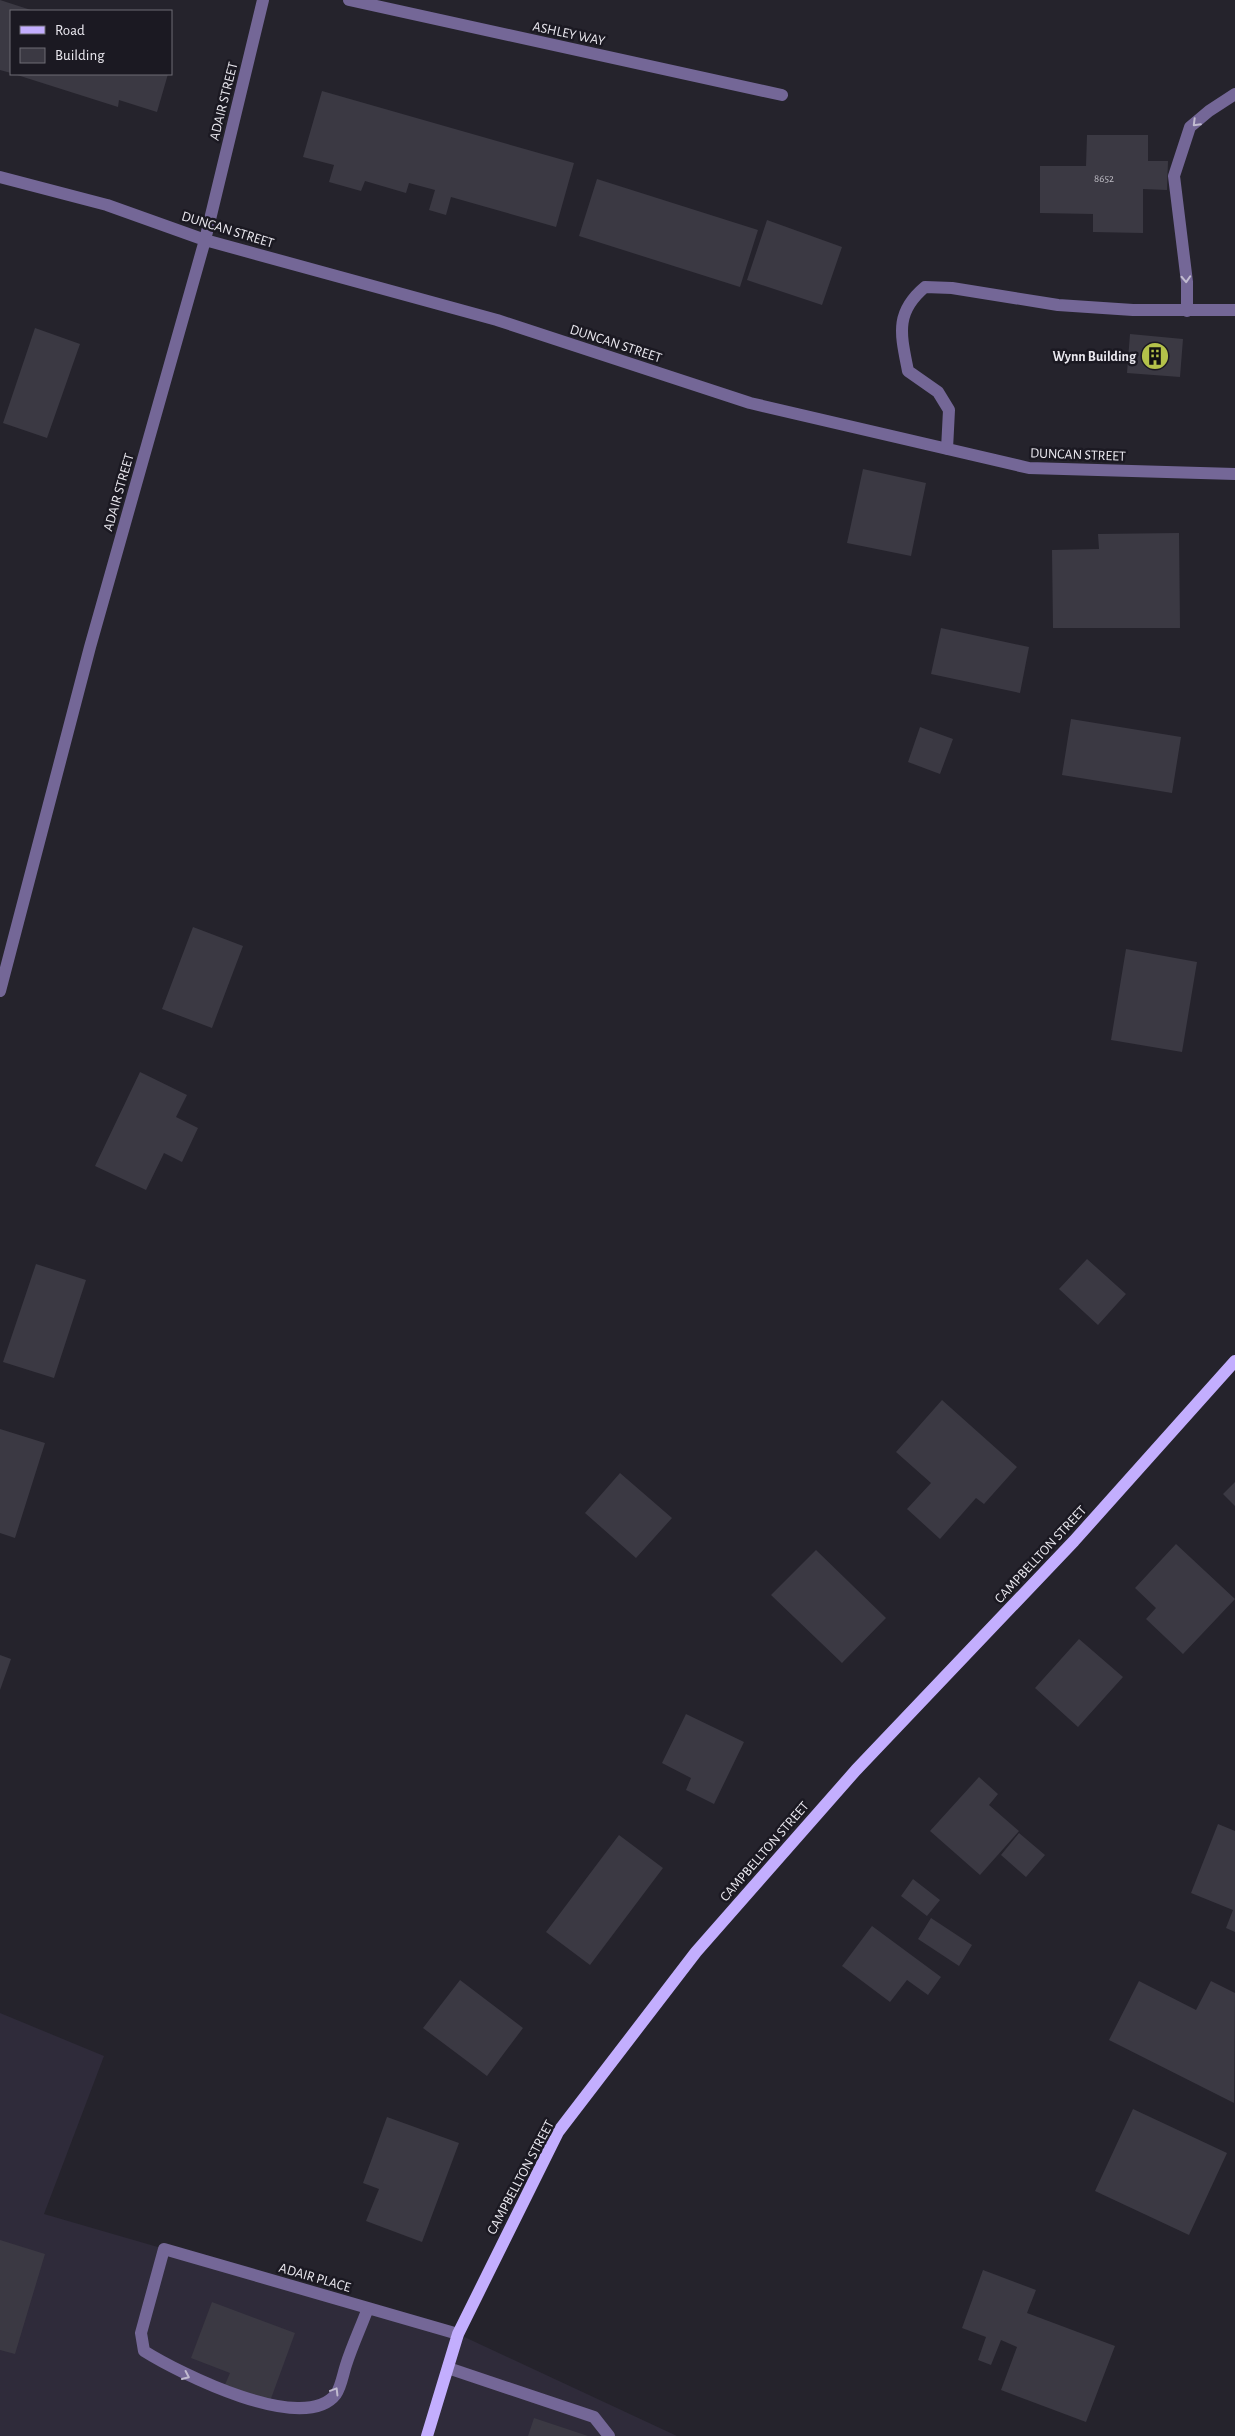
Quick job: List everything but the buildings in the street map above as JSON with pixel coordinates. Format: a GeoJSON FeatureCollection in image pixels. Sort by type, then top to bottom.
{"type":"FeatureCollection","features":[{"type":"Feature","properties":{"kind":"main road","name":"CAMPBELLTON STREET"},"geometry":{"type":"LineString","coordinates":[[427,2436],[458,2334],[558,2132],[696,1952],[856,1770],[1074,1541],[1235,1360]]}},
{"type":"Feature","properties":{"kind":"street","name":"ADAIR STREET"},"geometry":{"type":"LineString","coordinates":[[0,991],[90,647],[205,240],[263,0]]}},
{"type":"Feature","properties":{"kind":"street","name":"ASHLEY WAY"},"geometry":{"type":"LineString","coordinates":[[349,0],[782,95]]}},
{"type":"Feature","properties":{"kind":"street"},"geometry":{"type":"LineString","coordinates":[[1187,311],[1187,282],[1174,176],[1190,127],[1208,110],[1235,94]]}},
{"type":"Feature","properties":{"kind":"street","name":"DUNCAN STREET"},"geometry":{"type":"LineString","coordinates":[[0,177],[107,205],[205,240],[497,320],[750,403],[1029,468],[1235,474]]}},
{"type":"Feature","properties":{"kind":"street"},"geometry":{"type":"LineString","coordinates":[[947,449],[949,410],[938,392],[908,371],[900,330],[910,299],[925,287],[952,288],[1058,305],[1187,311],[1235,310]]}},
{"type":"Feature","properties":{"kind":"street","name":"ADAIR PLACE"},"geometry":{"type":"LineString","coordinates":[[368,2308],[336,2394],[321,2407],[291,2409],[233,2397],[179,2373],[144,2351],[141,2333],[164,2249],[458,2334]]}},
{"type":"Feature","properties":{"kind":"street"},"geometry":{"type":"LineString","coordinates":[[448,2368],[594,2417],[609,2436]]}},
{"type":"Feature","properties":{"kind":"shaded area"},"geometry":{"type":"Polygon","coordinates":[[[0,2013],[104,2056],[44,2214],[458,2334],[677,2436],[0,2436],[0,2013]]]}},
{"type":"Feature","properties":{"kind":"place","name":"Wynn Building"},"geometry":{"type":"Point","coordinates":[1155,356]}}]}
